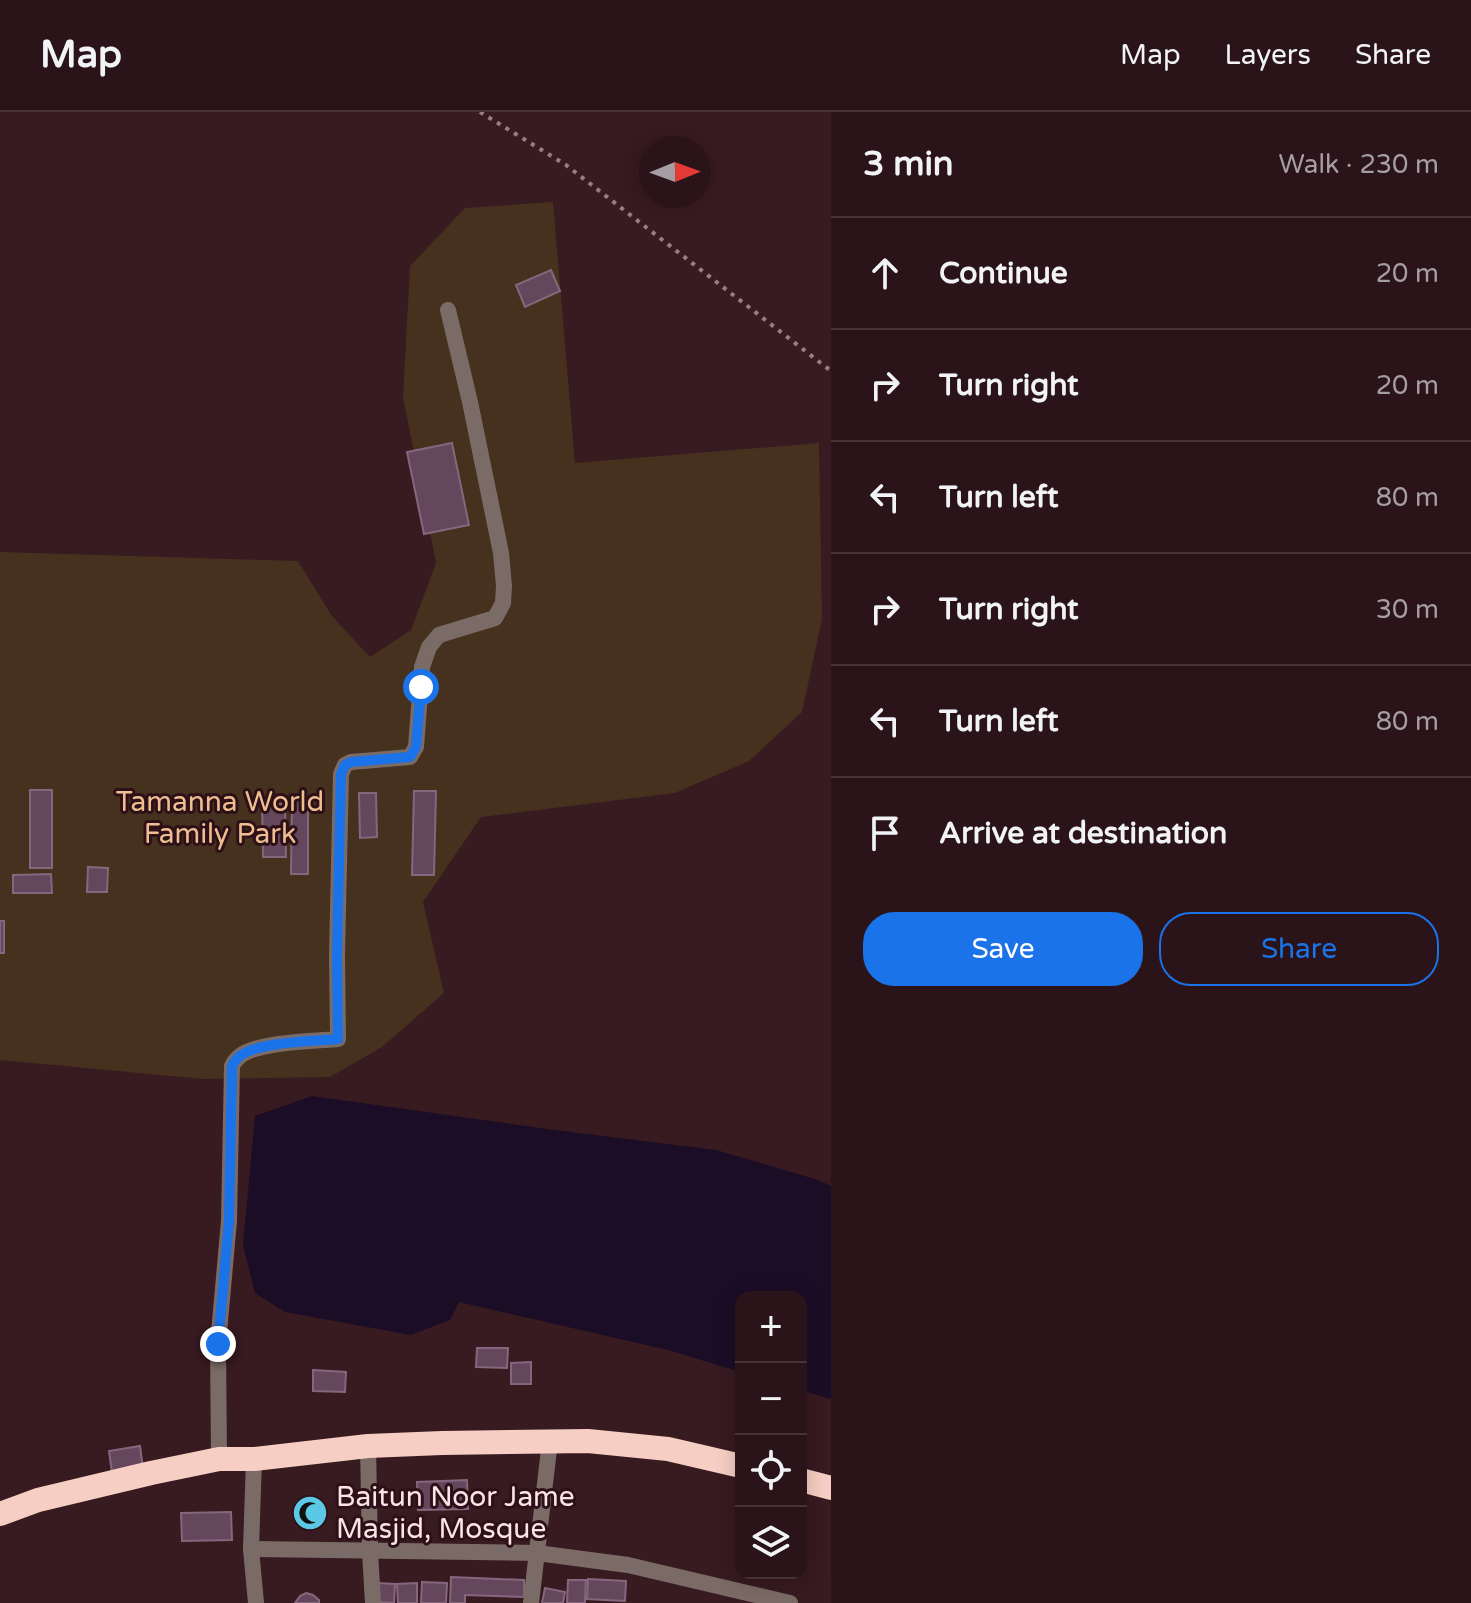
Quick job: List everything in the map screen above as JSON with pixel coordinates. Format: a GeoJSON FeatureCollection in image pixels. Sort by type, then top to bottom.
{"type":"FeatureCollection","features":[{"type":"Feature","properties":{"kind":"highway"},"geometry":{"type":"LineString","coordinates":[[0,1514],[38,1500],[219,1459],[254,1459],[368,1446],[588,1441],[668,1449],[735,1465]]}},
{"type":"Feature","properties":{"kind":"highway"},"geometry":{"type":"LineString","coordinates":[[807,1482],[831,1488]]}},
{"type":"Feature","properties":{"kind":"street"},"geometry":{"type":"LineString","coordinates":[[219,1459],[218,1344],[229,1221],[232,1066],[237,1057],[248,1051],[338,1039],[341,774],[345,765],[351,762],[410,757],[416,747],[422,667],[429,647],[439,635],[495,618],[503,603],[501,553],[448,310]]}},
{"type":"Feature","properties":{"kind":"street"},"geometry":{"type":"LineString","coordinates":[[531,1603],[550,1441]]}},
{"type":"Feature","properties":{"kind":"street"},"geometry":{"type":"LineString","coordinates":[[368,1446],[373,1603]]}},
{"type":"Feature","properties":{"kind":"street"},"geometry":{"type":"LineString","coordinates":[[254,1459],[251,1549],[256,1603]]}},
{"type":"Feature","properties":{"kind":"street"},"geometry":{"type":"LineString","coordinates":[[251,1549],[537,1553],[628,1565],[790,1603]]}},
{"type":"Feature","properties":{"kind":"path"},"geometry":{"type":"LineString","coordinates":[[480,112],[566,165],[831,371]]}},
{"type":"Feature","properties":{"kind":"green space","name":"Tamanna World Family Park"},"geometry":{"type":"Polygon","coordinates":[[[553,202],[575,463],[819,443],[822,619],[802,712],[749,761],[675,793],[481,817],[423,902],[444,993],[382,1047],[330,1077],[203,1079],[0,1060],[0,552],[298,561],[332,616],[370,657],[411,630],[436,563],[403,397],[410,266],[465,208],[553,202]]]}},
{"type":"Feature","properties":{"kind":"shaded area"},"geometry":{"type":"Polygon","coordinates":[[[312,1096],[716,1150],[831,1186],[831,1399],[807,1392],[807,1291],[735,1291],[735,1370],[668,1350],[459,1302],[450,1320],[411,1335],[285,1312],[255,1293],[243,1245],[255,1116],[312,1096]]]}},
{"type":"Feature","properties":{"kind":"building"},"geometry":{"type":"Polygon","coordinates":[[[551,270],[560,291],[525,307],[516,285],[551,270]]]}},
{"type":"Feature","properties":{"kind":"building"},"geometry":{"type":"Polygon","coordinates":[[[452,443],[469,525],[424,534],[407,452],[452,443]]]}},
{"type":"Feature","properties":{"kind":"building"},"geometry":{"type":"Polygon","coordinates":[[[30,790],[52,790],[52,868],[30,868],[30,790]]]}},
{"type":"Feature","properties":{"kind":"building"},"geometry":{"type":"Polygon","coordinates":[[[414,791],[436,791],[434,875],[412,875],[414,791]]]}},
{"type":"Feature","properties":{"kind":"building"},"geometry":{"type":"Polygon","coordinates":[[[359,793],[376,793],[377,837],[360,838],[359,793]]]}},
{"type":"Feature","properties":{"kind":"building"},"geometry":{"type":"Polygon","coordinates":[[[292,801],[308,801],[308,874],[291,874],[292,801]]]}},
{"type":"Feature","properties":{"kind":"building"},"geometry":{"type":"Polygon","coordinates":[[[262,804],[285,804],[286,857],[263,857],[262,804]]]}},
{"type":"Feature","properties":{"kind":"building"},"geometry":{"type":"Polygon","coordinates":[[[88,867],[108,868],[107,892],[87,892],[88,867]]]}},
{"type":"Feature","properties":{"kind":"building"},"geometry":{"type":"Polygon","coordinates":[[[51,874],[52,893],[13,893],[13,875],[51,874]]]}},
{"type":"Feature","properties":{"kind":"building"},"geometry":{"type":"Polygon","coordinates":[[[0,921],[4,921],[4,953],[0,953],[0,921]]]}},
{"type":"Feature","properties":{"kind":"building"},"geometry":{"type":"Polygon","coordinates":[[[477,1348],[508,1348],[507,1368],[476,1367],[477,1348]]]}},
{"type":"Feature","properties":{"kind":"building"},"geometry":{"type":"Polygon","coordinates":[[[531,1362],[531,1384],[511,1384],[511,1363],[531,1362]]]}},
{"type":"Feature","properties":{"kind":"building"},"geometry":{"type":"Polygon","coordinates":[[[313,1370],[346,1372],[345,1392],[313,1391],[313,1370]]]}},
{"type":"Feature","properties":{"kind":"building"},"geometry":{"type":"Polygon","coordinates":[[[140,1446],[143,1469],[112,1473],[109,1451],[140,1446]]]}},
{"type":"Feature","properties":{"kind":"building"},"geometry":{"type":"Polygon","coordinates":[[[467,1480],[468,1509],[418,1510],[417,1482],[467,1480]]]}},
{"type":"Feature","properties":{"kind":"building"},"geometry":{"type":"Polygon","coordinates":[[[231,1512],[232,1540],[182,1541],[181,1513],[231,1512]]]}},
{"type":"Feature","properties":{"kind":"building"},"geometry":{"type":"Polygon","coordinates":[[[451,1577],[524,1580],[524,1597],[465,1595],[465,1603],[450,1603],[451,1577]]]}},
{"type":"Feature","properties":{"kind":"building"},"geometry":{"type":"Polygon","coordinates":[[[588,1579],[626,1581],[625,1601],[587,1599],[588,1579]]]}},
{"type":"Feature","properties":{"kind":"building"},"geometry":{"type":"Polygon","coordinates":[[[568,1580],[586,1580],[585,1603],[567,1603],[568,1580]]]}},
{"type":"Feature","properties":{"kind":"building"},"geometry":{"type":"Polygon","coordinates":[[[422,1582],[447,1583],[446,1603],[421,1603],[422,1582]]]}},
{"type":"Feature","properties":{"kind":"building"},"geometry":{"type":"Polygon","coordinates":[[[378,1583],[395,1584],[394,1603],[377,1602],[378,1583]]]}},
{"type":"Feature","properties":{"kind":"building"},"geometry":{"type":"Polygon","coordinates":[[[417,1583],[417,1603],[398,1603],[397,1584],[417,1583]]]}},
{"type":"Feature","properties":{"kind":"building"},"geometry":{"type":"Polygon","coordinates":[[[545,1588],[565,1592],[563,1603],[542,1603],[545,1588]]]}},
{"type":"Feature","properties":{"kind":"building"},"geometry":{"type":"Polygon","coordinates":[[[306,1593],[313,1595],[319,1603],[295,1603],[306,1593]]]}},
{"type":"Feature","properties":{"kind":"place","name":"Baitun Noor Jame Masjid, Mosque"},"geometry":{"type":"Point","coordinates":[310,1513]}},
{"type":"Feature","properties":{"kind":"route"},"geometry":{"type":"LineString","coordinates":[[218,1344],[229,1221],[232,1066],[237,1057],[248,1051],[338,1039],[341,774],[345,765],[351,762],[410,757],[416,747],[421,687]]}}]}
